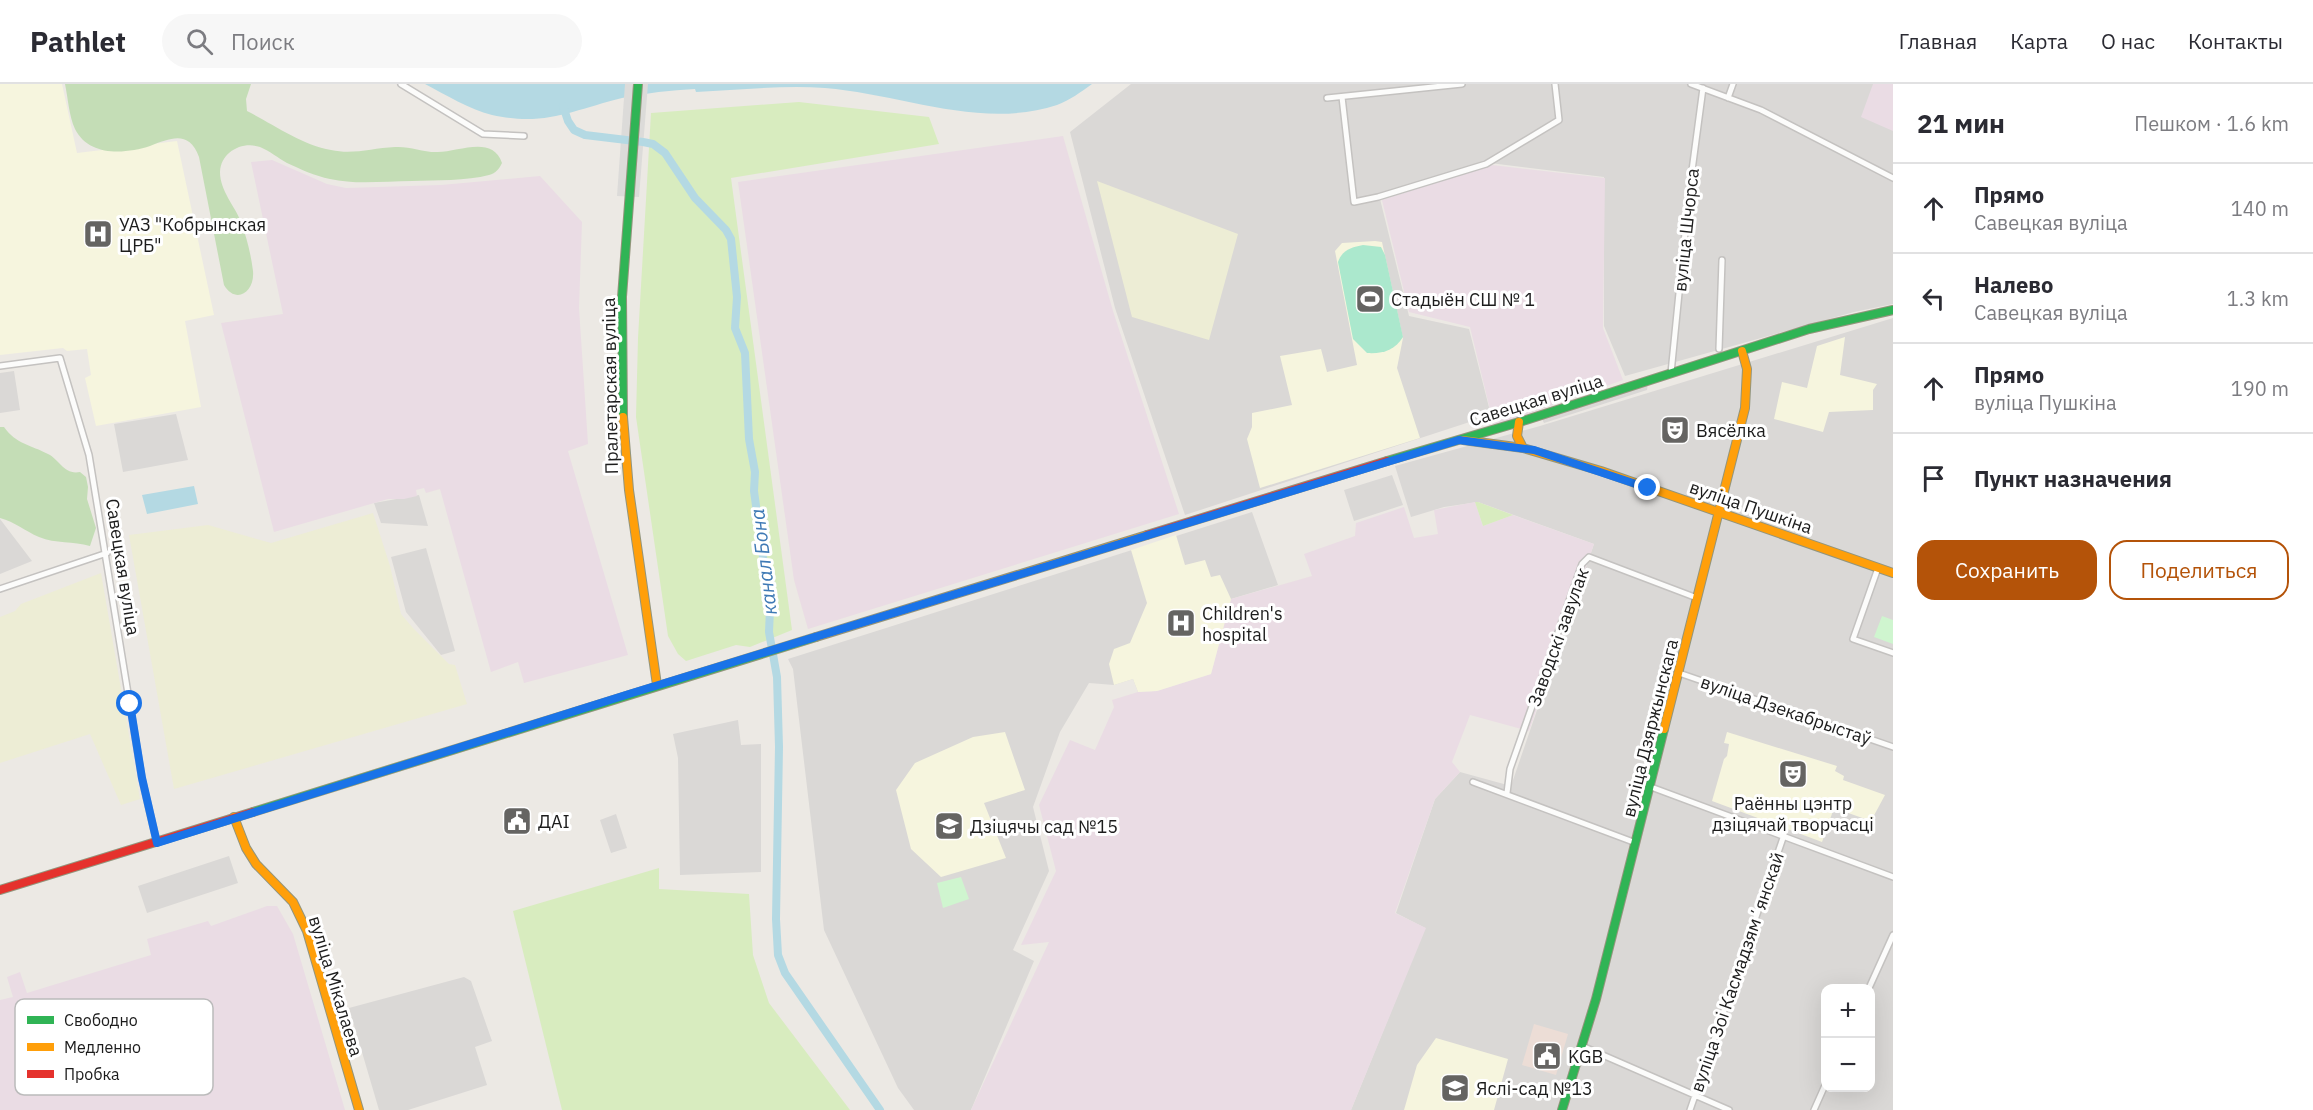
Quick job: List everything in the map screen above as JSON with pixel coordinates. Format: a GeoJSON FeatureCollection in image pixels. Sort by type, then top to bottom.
{"type":"FeatureCollection","features":[{"type":"Feature","properties":{"kind":"main road","name":"Пралетарская вуліца"},"geometry":{"type":"LineString","coordinates":[[638,84],[622,326],[623,422],[628,492],[657,685]]}},
{"type":"Feature","properties":{"kind":"main road","name":"Савецкая вуліца"},"geometry":{"type":"LineString","coordinates":[[0,890],[157,843],[657,685],[1519,422],[1809,329],[1893,310]]}},
{"type":"Feature","properties":{"kind":"main road","name":"вуліца Дзяржынскага"},"geometry":{"type":"LineString","coordinates":[[1562,1110],[1582,1046],[1651,787],[1745,408],[1747,369],[1742,351]]}},
{"type":"Feature","properties":{"kind":"main road"},"geometry":{"type":"LineString","coordinates":[[1519,422],[1517,436],[1523,448]]}},
{"type":"Feature","properties":{"kind":"main road","name":"вуліца Пушкіна"},"geometry":{"type":"LineString","coordinates":[[1459,440],[1523,448],[1601,471],[1893,573]]}},
{"type":"Feature","properties":{"kind":"main road","name":"вуліца Мікалаева"},"geometry":{"type":"LineString","coordinates":[[234,817],[246,848],[256,864],[293,902],[307,931],[359,1110]]}},
{"type":"Feature","properties":{"kind":"street"},"geometry":{"type":"LineString","coordinates":[[401,84],[483,134],[524,136]]}},
{"type":"Feature","properties":{"kind":"street"},"geometry":{"type":"LineString","coordinates":[[1327,98],[1462,84]]}},
{"type":"Feature","properties":{"kind":"street"},"geometry":{"type":"LineString","coordinates":[[1342,97],[1354,202],[1378,197],[1486,164],[1559,120],[1555,84]]}},
{"type":"Feature","properties":{"kind":"street"},"geometry":{"type":"LineString","coordinates":[[1691,84],[1761,110],[1893,178]]}},
{"type":"Feature","properties":{"kind":"street"},"geometry":{"type":"LineString","coordinates":[[1728,98],[1733,84]]}},
{"type":"Feature","properties":{"kind":"street","name":"вуліца Шчорса"},"geometry":{"type":"LineString","coordinates":[[1671,373],[1689,193],[1703,88]]}},
{"type":"Feature","properties":{"kind":"street"},"geometry":{"type":"LineString","coordinates":[[1719,349],[1722,260]]}},
{"type":"Feature","properties":{"kind":"street","name":"Савецкая вуліца"},"geometry":{"type":"LineString","coordinates":[[0,366],[60,358],[89,455],[142,778],[157,843]]}},
{"type":"Feature","properties":{"kind":"street"},"geometry":{"type":"LineString","coordinates":[[0,590],[106,553]]}},
{"type":"Feature","properties":{"kind":"street","name":"Заводскі завулак"},"geometry":{"type":"LineString","coordinates":[[1508,793],[1510,769],[1582,564],[1589,557],[1697,598]]}},
{"type":"Feature","properties":{"kind":"street"},"geometry":{"type":"LineString","coordinates":[[1878,568],[1853,639],[1893,653]]}},
{"type":"Feature","properties":{"kind":"street","name":"вуліца Дзекабрыстаў"},"geometry":{"type":"LineString","coordinates":[[1679,673],[1893,747]]}},
{"type":"Feature","properties":{"kind":"street"},"geometry":{"type":"LineString","coordinates":[[1473,782],[1508,793],[1636,843]]}},
{"type":"Feature","properties":{"kind":"street"},"geometry":{"type":"LineString","coordinates":[[1651,787],[1893,877]]}},
{"type":"Feature","properties":{"kind":"street","name":"вуліца Зоі Касмадзямʼянскай"},"geometry":{"type":"LineString","coordinates":[[1690,1110],[1784,835]]}},
{"type":"Feature","properties":{"kind":"street"},"geometry":{"type":"LineString","coordinates":[[1871,984],[1893,935]]}},
{"type":"Feature","properties":{"kind":"street"},"geometry":{"type":"LineString","coordinates":[[1582,1046],[1729,1110]]}},
{"type":"Feature","properties":{"kind":"street"},"geometry":{"type":"LineString","coordinates":[[1814,1110],[1822,1092]]}},
{"type":"Feature","properties":{"kind":"shaded area","name":"УАЗ \"Кобрынская ЦРБ\""},"geometry":{"type":"Polygon","coordinates":[[[0,84],[62,84],[77,153],[177,141],[214,315],[185,321],[201,407],[96,426],[85,378],[91,375],[87,349],[67,351],[63,348],[0,355],[0,84]]]}},
{"type":"Feature","properties":{"kind":"shaded area"},"geometry":{"type":"Polygon","coordinates":[[[1131,84],[1893,84],[1893,304],[1854,312],[1625,376],[1604,326],[1604,177],[1482,162],[1379,195],[1409,316],[1469,329],[1491,415],[1185,515],[1115,308],[1070,132],[1131,84]]]}},
{"type":"Feature","properties":{"kind":"shaded area"},"geometry":{"type":"Polygon","coordinates":[[[1873,84],[1893,84],[1893,131],[1861,117],[1873,84]]]}},
{"type":"Feature","properties":{"kind":"shaded area"},"geometry":{"type":"Polygon","coordinates":[[[1063,136],[1113,311],[1179,514],[808,629],[794,580],[738,182],[1063,136]]]}},
{"type":"Feature","properties":{"kind":"shaded area"},"geometry":{"type":"Polygon","coordinates":[[[272,160],[327,184],[346,188],[441,185],[540,176],[582,222],[579,308],[588,444],[568,451],[628,655],[524,683],[518,662],[491,672],[440,489],[426,493],[424,488],[416,490],[417,496],[388,499],[274,532],[221,323],[283,314],[251,162],[272,160]]]}},
{"type":"Feature","properties":{"kind":"shaded area"},"geometry":{"type":"Polygon","coordinates":[[[1492,165],[1605,178],[1603,328],[1623,380],[1494,426],[1470,327],[1409,312],[1382,200],[1492,165]]]}},
{"type":"Feature","properties":{"kind":"shaded area"},"geometry":{"type":"Polygon","coordinates":[[[1097,181],[1238,234],[1209,340],[1132,317],[1097,181]]]}},
{"type":"Feature","properties":{"kind":"shaded area"},"geometry":{"type":"Polygon","coordinates":[[[1382,242],[1403,338],[1397,368],[1420,438],[1260,488],[1247,439],[1252,427],[1252,413],[1292,405],[1280,356],[1321,349],[1327,372],[1357,365],[1335,251],[1342,243],[1382,242]]]}},
{"type":"Feature","properties":{"kind":"shaded area"},"geometry":{"type":"Polygon","coordinates":[[[1893,318],[1893,1110],[1351,1110],[1425,928],[1396,913],[1435,799],[1460,772],[1511,786],[1594,544],[1478,502],[1444,507],[1411,517],[1395,466],[1540,426],[1893,318]]]}},
{"type":"Feature","properties":{"kind":"shaded area"},"geometry":{"type":"Polygon","coordinates":[[[1845,337],[1840,375],[1877,384],[1873,390],[1873,410],[1829,412],[1823,432],[1774,419],[1782,382],[1807,388],[1817,346],[1845,337]]]}},
{"type":"Feature","properties":{"kind":"shaded area"},"geometry":{"type":"Polygon","coordinates":[[[14,371],[20,410],[0,413],[0,373],[14,371]]]}},
{"type":"Feature","properties":{"kind":"shaded area"},"geometry":{"type":"Polygon","coordinates":[[[1648,384],[1647,390],[1544,423],[1541,417],[1648,384]]]}},
{"type":"Feature","properties":{"kind":"shaded area"},"geometry":{"type":"Polygon","coordinates":[[[176,414],[188,460],[123,472],[114,424],[176,414]]]}},
{"type":"Feature","properties":{"kind":"shaded area"},"geometry":{"type":"Polygon","coordinates":[[[1392,475],[1403,505],[1354,521],[1344,490],[1392,475]]]}},
{"type":"Feature","properties":{"kind":"shaded area"},"geometry":{"type":"Polygon","coordinates":[[[419,495],[428,526],[381,523],[374,503],[419,495]]]}},
{"type":"Feature","properties":{"kind":"shaded area"},"geometry":{"type":"Polygon","coordinates":[[[1475,502],[1483,526],[1513,515],[1594,544],[1529,731],[1470,715],[1452,762],[1460,772],[1435,799],[1395,913],[1426,928],[1351,1110],[971,1110],[1049,942],[1021,945],[1056,871],[1039,805],[1070,740],[1095,750],[1114,707],[1112,700],[1138,692],[1157,691],[1211,674],[1231,599],[1312,576],[1304,554],[1355,536],[1356,523],[1404,507],[1414,538],[1438,534],[1434,510],[1475,502]]]}},
{"type":"Feature","properties":{"kind":"shaded area"},"geometry":{"type":"Polygon","coordinates":[[[1252,512],[1278,585],[1231,599],[1138,692],[1133,679],[1114,685],[1089,683],[1060,732],[1033,807],[1049,871],[1013,950],[1034,961],[971,1110],[914,1110],[898,1088],[824,930],[793,669],[788,659],[1252,512]]]}},
{"type":"Feature","properties":{"kind":"shaded area"},"geometry":{"type":"Polygon","coordinates":[[[373,513],[390,566],[401,614],[449,664],[455,665],[467,704],[174,789],[129,535],[208,525],[271,543],[373,513]]]}},
{"type":"Feature","properties":{"kind":"shaded area"},"geometry":{"type":"Polygon","coordinates":[[[0,519],[32,561],[0,574],[0,519]]]}},
{"type":"Feature","properties":{"kind":"shaded area","name":"Children's hospital"},"geometry":{"type":"Polygon","coordinates":[[[1176,535],[1185,565],[1205,560],[1211,577],[1220,575],[1231,599],[1211,674],[1157,691],[1138,692],[1133,679],[1114,685],[1109,664],[1114,649],[1130,643],[1147,603],[1131,550],[1176,535]]]}},
{"type":"Feature","properties":{"kind":"shaded area"},"geometry":{"type":"Polygon","coordinates":[[[426,548],[455,651],[441,655],[406,612],[391,557],[426,548]]]}},
{"type":"Feature","properties":{"kind":"shaded area"},"geometry":{"type":"Polygon","coordinates":[[[101,573],[140,799],[121,805],[90,734],[0,763],[0,617],[15,611],[21,604],[101,573]]]}},
{"type":"Feature","properties":{"kind":"shaded area"},"geometry":{"type":"Polygon","coordinates":[[[738,720],[741,745],[761,744],[761,872],[680,875],[678,758],[673,734],[738,720]]]}},
{"type":"Feature","properties":{"kind":"shaded area","name":"Дзіцячы сад №15"},"geometry":{"type":"Polygon","coordinates":[[[1005,732],[1025,790],[984,803],[1006,858],[941,877],[911,849],[896,790],[915,763],[973,737],[1005,732]]]}},
{"type":"Feature","properties":{"kind":"shaded area"},"geometry":{"type":"Polygon","coordinates":[[[1727,732],[1837,766],[1835,771],[1844,776],[1843,780],[1885,795],[1871,821],[1834,808],[1822,842],[1712,801],[1724,759],[1727,756],[1729,744],[1724,743],[1727,732]]]}},
{"type":"Feature","properties":{"kind":"shaded area"},"geometry":{"type":"Polygon","coordinates":[[[616,814],[627,848],[611,853],[600,820],[616,814]]]}},
{"type":"Feature","properties":{"kind":"shaded area"},"geometry":{"type":"Polygon","coordinates":[[[229,856],[238,883],[147,913],[138,886],[229,856]]]}},
{"type":"Feature","properties":{"kind":"shaded area"},"geometry":{"type":"Polygon","coordinates":[[[267,906],[277,906],[293,934],[345,1110],[0,1110],[0,1000],[13,997],[7,977],[20,972],[27,993],[151,955],[147,939],[208,921],[211,926],[267,906]]]}},
{"type":"Feature","properties":{"kind":"shaded area"},"geometry":{"type":"Polygon","coordinates":[[[464,977],[471,981],[492,1041],[475,1047],[487,1085],[408,1110],[379,1110],[349,1008],[464,977]]]}},
{"type":"Feature","properties":{"kind":"shaded area"},"geometry":{"type":"Polygon","coordinates":[[[1534,1024],[1568,1034],[1556,1075],[1522,1065],[1534,1024]]]}},
{"type":"Feature","properties":{"kind":"shaded area","name":"Яслі-сад №13"},"geometry":{"type":"Polygon","coordinates":[[[1436,1038],[1508,1059],[1494,1110],[1404,1110],[1417,1065],[1436,1038]]]}},
{"type":"Feature","properties":{"kind":"green space"},"geometry":{"type":"Polygon","coordinates":[[[65,84],[251,84],[246,99],[247,111],[299,139],[320,147],[347,152],[400,147],[444,152],[482,147],[497,154],[502,163],[494,173],[471,178],[350,182],[308,172],[260,147],[246,146],[234,150],[228,154],[221,165],[221,179],[243,228],[253,271],[251,285],[248,290],[239,295],[229,291],[224,285],[199,157],[195,148],[179,138],[140,149],[119,152],[98,149],[89,145],[81,138],[73,124],[65,84]]]}},
{"type":"Feature","properties":{"kind":"green space"},"geometry":{"type":"Polygon","coordinates":[[[799,102],[929,117],[939,144],[731,178],[792,630],[750,647],[736,645],[686,661],[678,654],[668,636],[636,417],[638,338],[651,113],[799,102]]]}},
{"type":"Feature","properties":{"kind":"green space","name":"Стадыён СШ № 1"},"geometry":{"type":"Polygon","coordinates":[[[1363,245],[1381,247],[1385,255],[1403,337],[1392,348],[1378,353],[1367,353],[1353,339],[1338,262],[1348,250],[1363,245]]]}},
{"type":"Feature","properties":{"kind":"green space"},"geometry":{"type":"Polygon","coordinates":[[[0,427],[4,427],[19,441],[52,457],[66,469],[80,472],[86,477],[87,499],[96,528],[90,546],[45,539],[0,518],[0,427]]]}},
{"type":"Feature","properties":{"kind":"green space"},"geometry":{"type":"Polygon","coordinates":[[[1475,502],[1478,502],[1513,515],[1483,526],[1475,502]]]}},
{"type":"Feature","properties":{"kind":"green space"},"geometry":{"type":"Polygon","coordinates":[[[1882,616],[1893,620],[1893,644],[1874,637],[1882,616]]]}},
{"type":"Feature","properties":{"kind":"green space"},"geometry":{"type":"Polygon","coordinates":[[[659,868],[659,889],[749,894],[753,955],[769,1003],[850,1110],[562,1110],[513,911],[659,868]]]}},
{"type":"Feature","properties":{"kind":"green space"},"geometry":{"type":"Polygon","coordinates":[[[961,877],[969,899],[943,908],[937,883],[961,877]]]}},
{"type":"Feature","properties":{"kind":"water"},"geometry":{"type":"Polygon","coordinates":[[[425,84],[1092,84],[1057,105],[1028,112],[999,114],[941,108],[854,91],[793,87],[658,92],[622,98],[558,116],[528,119],[483,112],[425,84]]]}},
{"type":"Feature","properties":{"kind":"water"},"geometry":{"type":"Polygon","coordinates":[[[194,486],[198,504],[147,514],[142,495],[194,486]]]}},
{"type":"Feature","properties":{"kind":"pier"},"geometry":{"type":"Polygon","coordinates":[[[625,84],[648,84],[639,197],[617,196],[625,84]]]}},
{"type":"Feature","properties":{"kind":"waterway","name":"канал Бона"},"geometry":{"type":"LineString","coordinates":[[563,106],[574,130],[585,135],[653,144],[665,153],[695,198],[726,230],[731,239],[737,297],[735,328],[745,353],[749,439],[755,472],[754,491],[770,609],[769,632],[777,677],[779,747],[776,919],[778,955],[785,973],[880,1110]]}},
{"type":"Feature","properties":{"kind":"traffic: fast"},"geometry":{"type":"LineString","coordinates":[[623,417],[622,297],[638,84]]}},
{"type":"Feature","properties":{"kind":"traffic: fast"},"geometry":{"type":"LineString","coordinates":[[1387,461],[1526,420],[1809,329],[1893,310]]}},
{"type":"Feature","properties":{"kind":"traffic: fast"},"geometry":{"type":"LineString","coordinates":[[253,812],[816,637]]}},
{"type":"Feature","properties":{"kind":"traffic: fast"},"geometry":{"type":"LineString","coordinates":[[1562,1110],[1596,999],[1664,729]]}},
{"type":"Feature","properties":{"kind":"traffic: slow"},"geometry":{"type":"LineString","coordinates":[[1664,729],[1745,408],[1747,369],[1742,351]]}},
{"type":"Feature","properties":{"kind":"traffic: slow"},"geometry":{"type":"LineString","coordinates":[[623,417],[629,490],[657,685]]}},
{"type":"Feature","properties":{"kind":"traffic: slow"},"geometry":{"type":"LineString","coordinates":[[1519,422],[1517,436],[1523,448]]}},
{"type":"Feature","properties":{"kind":"traffic: slow"},"geometry":{"type":"LineString","coordinates":[[1463,440],[1523,448],[1601,471],[1893,573]]}},
{"type":"Feature","properties":{"kind":"traffic: slow"},"geometry":{"type":"LineString","coordinates":[[816,637],[1147,535]]}},
{"type":"Feature","properties":{"kind":"traffic: slow"},"geometry":{"type":"LineString","coordinates":[[234,817],[246,848],[256,864],[293,902],[307,931],[359,1110]]}},
{"type":"Feature","properties":{"kind":"traffic: jam"},"geometry":{"type":"LineString","coordinates":[[1147,535],[1387,461]]}},
{"type":"Feature","properties":{"kind":"traffic: jam"},"geometry":{"type":"LineString","coordinates":[[0,890],[253,812]]}},
{"type":"Feature","properties":{"kind":"place","name":"УАЗ \"Кобрынская ЦРБ\""},"geometry":{"type":"Point","coordinates":[98,234]}},
{"type":"Feature","properties":{"kind":"place","name":"Стадыён СШ № 1"},"geometry":{"type":"Point","coordinates":[1370,299]}},
{"type":"Feature","properties":{"kind":"place","name":"Вясёлка"},"geometry":{"type":"Point","coordinates":[1675,430]}},
{"type":"Feature","properties":{"kind":"place","name":"Children's hospital"},"geometry":{"type":"Point","coordinates":[1181,623]}},
{"type":"Feature","properties":{"kind":"place","name":"Раённы цэнтр дзіцячай творчасці"},"geometry":{"type":"Point","coordinates":[1793,774]}},
{"type":"Feature","properties":{"kind":"place","name":"ДАІ"},"geometry":{"type":"Point","coordinates":[517,821]}},
{"type":"Feature","properties":{"kind":"place","name":"Дзіцячы сад №15"},"geometry":{"type":"Point","coordinates":[949,826]}},
{"type":"Feature","properties":{"kind":"place","name":"KGB"},"geometry":{"type":"Point","coordinates":[1547,1056]}},
{"type":"Feature","properties":{"kind":"place","name":"Яслі-сад №13"},"geometry":{"type":"Point","coordinates":[1455,1088]}},
{"type":"Feature","properties":{"kind":"route"},"geometry":{"type":"LineString","coordinates":[[130,704],[142,778],[157,843],[657,685],[1459,440],[1534,450],[1648,488]]}}]}
